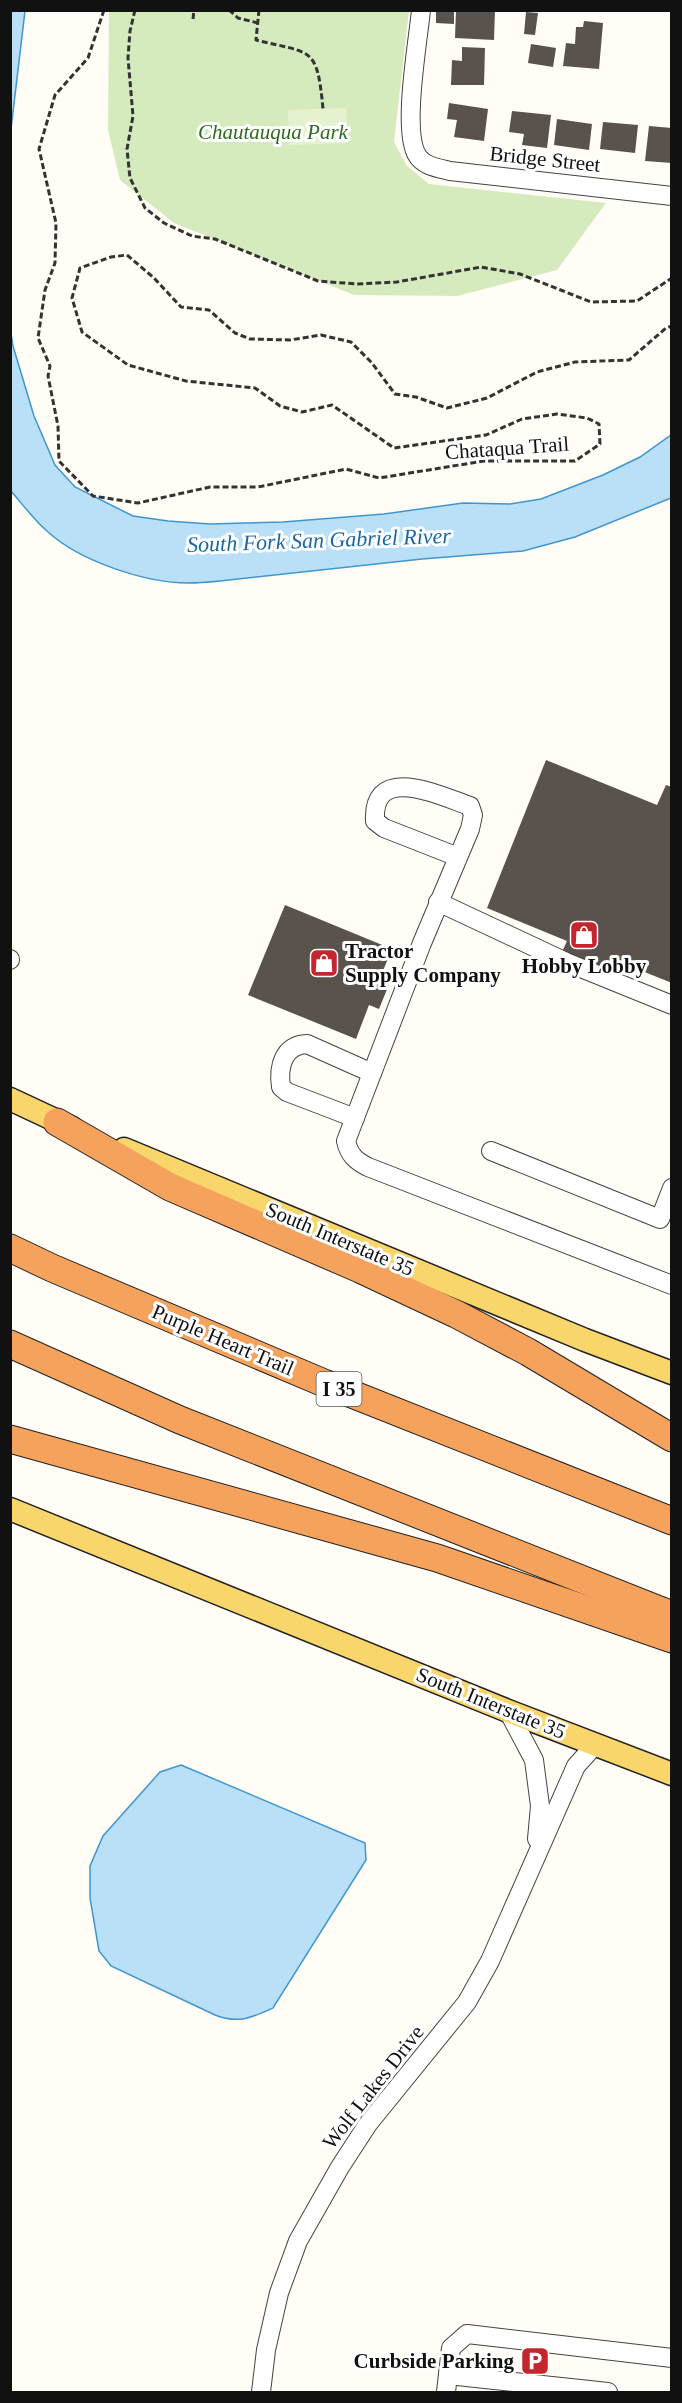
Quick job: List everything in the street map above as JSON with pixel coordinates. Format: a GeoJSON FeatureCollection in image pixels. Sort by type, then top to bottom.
{"type":"FeatureCollection","features":[{"type":"Feature","properties":{"kind":"highway"},"geometry":{"type":"LineString","coordinates":[[57,1122],[170,1187],[360,1269],[456,1314],[528,1352],[672,1438]]}},
{"type":"Feature","properties":{"kind":"highway","name":"Purple Heart Trail"},"geometry":{"type":"LineString","coordinates":[[10,1248],[324,1383],[672,1521]]}},
{"type":"Feature","properties":{"kind":"highway"},"geometry":{"type":"LineString","coordinates":[[10,1344],[180,1420],[672,1615]]}},
{"type":"Feature","properties":{"kind":"highway"},"geometry":{"type":"LineString","coordinates":[[10,1439],[437,1558],[672,1639]]}},
{"type":"Feature","properties":{"kind":"main road","name":"South Interstate 35"},"geometry":{"type":"LineString","coordinates":[[10,1099],[57,1122],[585,1340],[672,1373]]}},
{"type":"Feature","properties":{"kind":"main road"},"geometry":{"type":"LineString","coordinates":[[585,1340],[672,1386]]}},
{"type":"Feature","properties":{"kind":"main road","name":"South Interstate 35"},"geometry":{"type":"LineString","coordinates":[[10,1509],[508,1711],[672,1774]]}},
{"type":"Feature","properties":{"kind":"street","name":"Bridge Street"},"geometry":{"type":"LineString","coordinates":[[421,10],[410,136],[417,157],[430,166],[450,171],[672,196]]}},
{"type":"Feature","properties":{"kind":"street"},"geometry":{"type":"LineString","coordinates":[[458,857],[384,828],[375,821],[378,798],[395,788],[413,787],[470,806],[473,815],[458,857],[346,1141],[348,1151],[355,1160],[368,1167],[672,1286]]}},
{"type":"Feature","properties":{"kind":"street"},"geometry":{"type":"LineString","coordinates":[[438,903],[566,962],[672,1005]]}},
{"type":"Feature","properties":{"kind":"street"},"geometry":{"type":"LineString","coordinates":[[355,1118],[287,1092],[281,1087],[281,1064],[287,1052],[299,1045],[307,1044],[372,1073]]}},
{"type":"Feature","properties":{"kind":"street"},"geometry":{"type":"LineString","coordinates":[[491,1151],[660,1219],[672,1188]]}},
{"type":"Feature","properties":{"kind":"street","name":"Wolf Lakes Drive"},"geometry":{"type":"LineString","coordinates":[[508,1711],[534,1760],[540,1806],[536,1853]]}},
{"type":"Feature","properties":{"kind":"street","name":"Wolf Lakes Drive"},"geometry":{"type":"LineString","coordinates":[[261,2392],[266,2350],[279,2293],[298,2241],[340,2167],[368,2124],[467,2002],[490,1962],[576,1766],[595,1745]]}},
{"type":"Feature","properties":{"kind":"street"},"geometry":{"type":"LineString","coordinates":[[608,2392],[447,2384],[451,2348],[467,2334],[672,2358]]}},
{"type":"Feature","properties":{"kind":"path","name":"Chataqua Trail"},"geometry":{"type":"LineString","coordinates":[[104,10],[88,58],[55,95],[39,149],[57,223],[55,263],[45,290],[38,338],[50,366],[48,376],[58,426],[59,461],[93,496],[138,503],[210,486],[258,488],[346,469],[379,478],[484,461],[575,461],[600,444],[599,424],[587,418],[557,414],[522,419],[486,435],[394,448],[332,405],[302,412],[280,406],[255,388],[186,381],[128,365],[82,332],[72,298],[80,268],[111,257],[127,255],[154,278],[181,307],[209,310],[235,333],[250,339],[290,340],[321,335],[351,342],[372,363],[395,394],[416,397],[447,408],[487,398],[537,372],[575,362],[629,360],[666,328],[672,326]]}},
{"type":"Feature","properties":{"kind":"path"},"geometry":{"type":"LineString","coordinates":[[135,10],[130,31],[128,58],[133,116],[127,149],[130,178],[145,208],[164,223],[192,236],[215,240],[318,281],[357,284],[397,282],[481,267],[520,274],[591,302],[637,301],[672,279]]}},
{"type":"Feature","properties":{"kind":"path"},"geometry":{"type":"LineString","coordinates":[[193,19],[194,10]]}},
{"type":"Feature","properties":{"kind":"path"},"geometry":{"type":"LineString","coordinates":[[229,10],[238,18],[258,23]]}},
{"type":"Feature","properties":{"kind":"path"},"geometry":{"type":"LineString","coordinates":[[259,10],[256,40],[294,47],[309,56],[320,77],[323,109]]}},
{"type":"Feature","properties":{"kind":"green space","name":"Chautauqua Park"},"geometry":{"type":"Polygon","coordinates":[[[109,11],[409,11],[394,142],[407,166],[429,184],[606,203],[557,270],[457,296],[354,295],[174,223],[120,180],[108,130],[109,11]]]}},
{"type":"Feature","properties":{"kind":"green space"},"geometry":{"type":"Polygon","coordinates":[[[346,108],[348,143],[289,145],[288,110],[346,108]]]}},
{"type":"Feature","properties":{"kind":"water"},"geometry":{"type":"Polygon","coordinates":[[[10,11],[25,11],[11,129],[10,11]]]}},
{"type":"Feature","properties":{"kind":"water","name":"South Fork San Gabriel River"},"geometry":{"type":"Polygon","coordinates":[[[10,327],[13,346],[34,416],[55,465],[75,487],[133,516],[210,524],[283,522],[384,514],[463,503],[510,504],[541,499],[603,475],[640,457],[671,435],[671,498],[575,537],[523,551],[422,559],[200,583],[171,582],[133,575],[95,561],[61,543],[38,522],[11,491],[10,327]]]}},
{"type":"Feature","properties":{"kind":"water"},"geometry":{"type":"Polygon","coordinates":[[[181,1765],[365,1843],[366,1860],[273,2008],[251,2017],[231,2019],[215,2015],[111,1966],[99,1951],[90,1898],[90,1866],[103,1836],[160,1772],[181,1765]]]}},
{"type":"Feature","properties":{"kind":"building"},"geometry":{"type":"Polygon","coordinates":[[[436,10],[454,10],[454,24],[436,23],[436,10]]]}},
{"type":"Feature","properties":{"kind":"building"},"geometry":{"type":"Polygon","coordinates":[[[456,10],[495,10],[494,40],[455,38],[456,10]]]}},
{"type":"Feature","properties":{"kind":"building"},"geometry":{"type":"Polygon","coordinates":[[[526,12],[538,13],[535,35],[524,34],[526,12]]]}},
{"type":"Feature","properties":{"kind":"building"},"geometry":{"type":"Polygon","coordinates":[[[584,21],[603,23],[599,69],[563,66],[566,43],[575,44],[576,27],[583,27],[584,21]]]}},
{"type":"Feature","properties":{"kind":"building"},"geometry":{"type":"Polygon","coordinates":[[[531,44],[556,48],[553,67],[528,63],[531,44]]]}},
{"type":"Feature","properties":{"kind":"building"},"geometry":{"type":"Polygon","coordinates":[[[462,47],[485,48],[484,85],[451,85],[452,60],[462,61],[462,47]]]}},
{"type":"Feature","properties":{"kind":"building"},"geometry":{"type":"Polygon","coordinates":[[[449,103],[488,109],[484,141],[454,137],[457,120],[447,119],[449,103]]]}},
{"type":"Feature","properties":{"kind":"building"},"geometry":{"type":"Polygon","coordinates":[[[512,111],[551,115],[547,148],[522,145],[524,134],[509,132],[512,111]]]}},
{"type":"Feature","properties":{"kind":"building"},"geometry":{"type":"Polygon","coordinates":[[[557,119],[592,124],[589,150],[554,145],[557,119]]]}},
{"type":"Feature","properties":{"kind":"building"},"geometry":{"type":"Polygon","coordinates":[[[603,122],[638,125],[635,153],[600,149],[603,122]]]}},
{"type":"Feature","properties":{"kind":"building"},"geometry":{"type":"Polygon","coordinates":[[[649,126],[672,128],[672,163],[645,161],[649,126]]]}},
{"type":"Feature","properties":{"kind":"building"},"geometry":{"type":"Polygon","coordinates":[[[546,760],[657,805],[666,785],[672,787],[672,983],[617,961],[613,973],[562,952],[567,941],[487,908],[546,760]]]}},
{"type":"Feature","properties":{"kind":"building","name":"Tractor Supply Company"},"geometry":{"type":"Polygon","coordinates":[[[285,905],[392,949],[380,978],[390,982],[379,1009],[369,1005],[356,1039],[248,995],[285,905]]]}},
{"type":"Feature","properties":{"kind":"place","name":"Hobby Lobby"},"geometry":{"type":"Point","coordinates":[584,935]}},
{"type":"Feature","properties":{"kind":"place","name":"Tractor Supply Company"},"geometry":{"type":"Point","coordinates":[324,963]}},
{"type":"Feature","properties":{"kind":"place","name":"Curbside Parking"},"geometry":{"type":"Point","coordinates":[535,2361]}}]}
